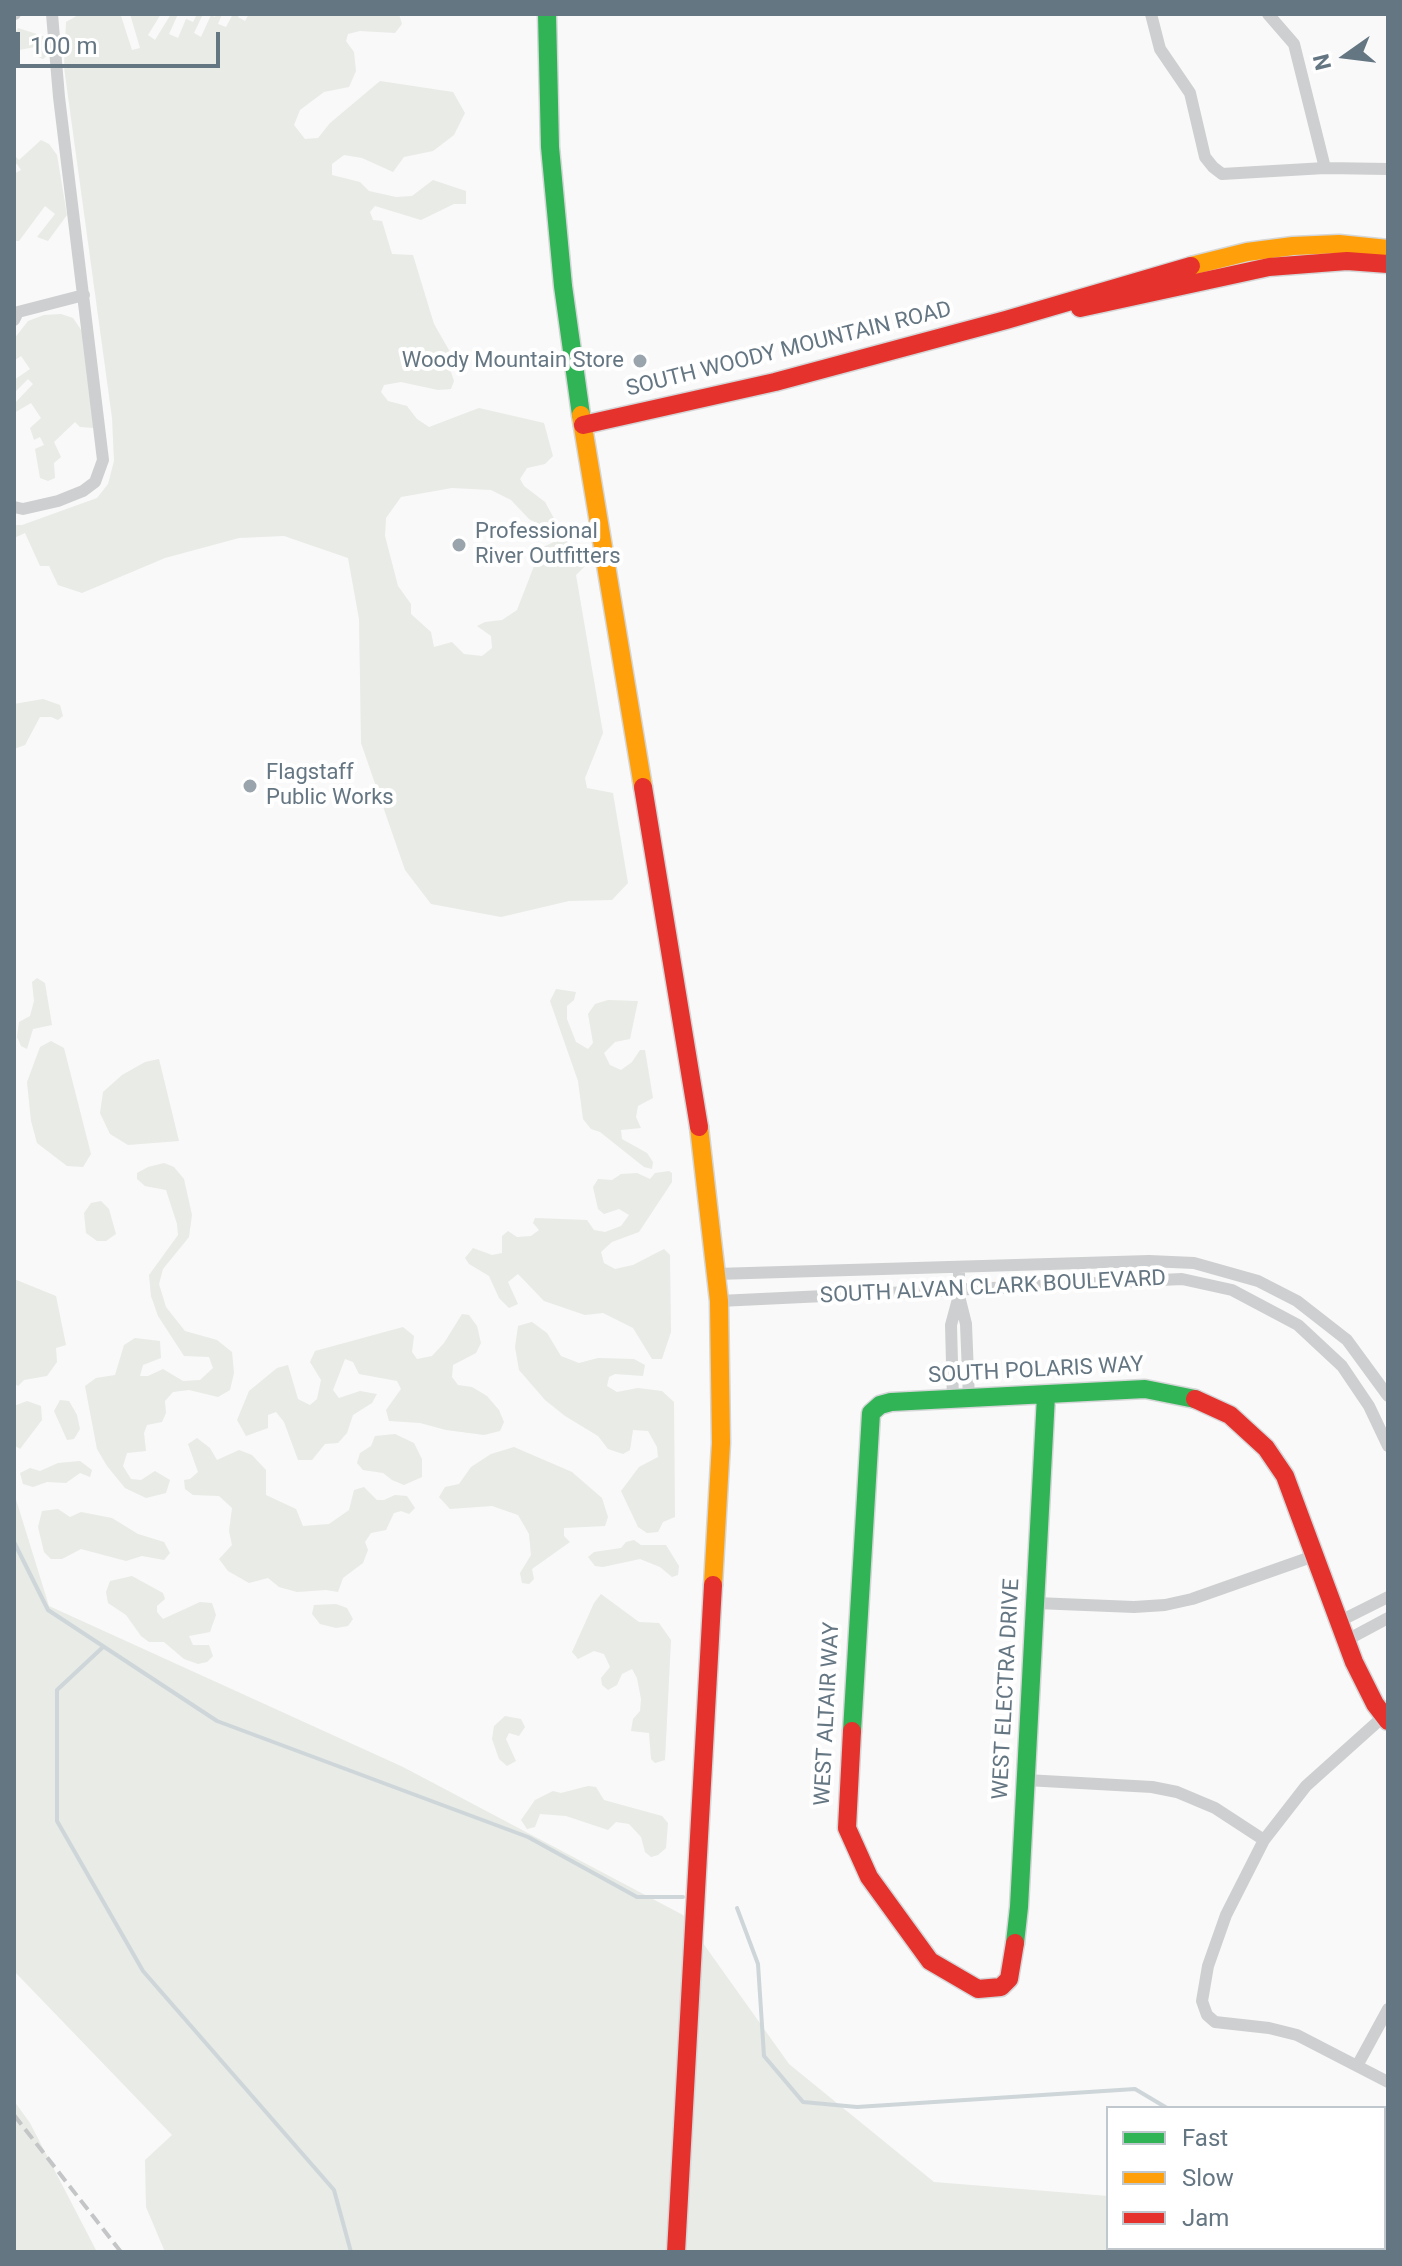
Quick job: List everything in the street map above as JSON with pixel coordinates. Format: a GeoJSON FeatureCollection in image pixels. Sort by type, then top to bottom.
{"type":"FeatureCollection","features":[{"type":"Feature","properties":{"kind":"street"},"geometry":{"type":"LineString","coordinates":[[14,507],[23,509],[58,501],[83,491],[95,482],[100,473],[102,454],[59,97],[52,14]]}},
{"type":"Feature","properties":{"kind":"street"},"geometry":{"type":"LineString","coordinates":[[547,14],[548,107],[563,286],[703,1154],[719,1301],[721,1443],[676,2252]]}},
{"type":"Feature","properties":{"kind":"street"},"geometry":{"type":"LineString","coordinates":[[1151,14],[1160,49],[1190,93],[1205,157],[1222,174],[1325,168],[1388,169]]}},
{"type":"Feature","properties":{"kind":"street"},"geometry":{"type":"LineString","coordinates":[[1268,14],[1294,44],[1325,168]]}},
{"type":"Feature","properties":{"kind":"street","name":"SOUTH WOODY MOUNTAIN ROAD"},"geometry":{"type":"LineString","coordinates":[[583,425],[775,382],[1247,252],[1339,244],[1388,249]]}},
{"type":"Feature","properties":{"kind":"street","name":"SOUTH WOODY MOUNTAIN ROAD"},"geometry":{"type":"LineString","coordinates":[[1006,320],[1092,306],[1269,267],[1347,261],[1388,264]]}},
{"type":"Feature","properties":{"kind":"street"},"geometry":{"type":"LineString","coordinates":[[15,314],[84,295]]}},
{"type":"Feature","properties":{"kind":"street","name":"SOUTH ALVAN CLARK BOULEVARD"},"geometry":{"type":"LineString","coordinates":[[716,1274],[1149,1261],[1194,1263],[1258,1281],[1297,1301],[1347,1340],[1388,1396]]}},
{"type":"Feature","properties":{"kind":"street"},"geometry":{"type":"LineString","coordinates":[[959,1267],[959,1293],[966,1324],[961,1399]]}},
{"type":"Feature","properties":{"kind":"street","name":"SOUTH ALVAN CLARK BOULEVARD"},"geometry":{"type":"LineString","coordinates":[[719,1301],[959,1293],[1182,1279],[1232,1290],[1298,1325],[1342,1366],[1369,1406],[1388,1446]]}},
{"type":"Feature","properties":{"kind":"street","name":"SOUTH POLARIS WAY"},"geometry":{"type":"LineString","coordinates":[[875,1409],[891,1402],[1132,1389],[1159,1390],[1191,1397],[1218,1408],[1242,1424],[1280,1467],[1345,1641],[1361,1678],[1386,1718]]}},
{"type":"Feature","properties":{"kind":"street","name":"WEST ELECTRA DRIVE"},"geometry":{"type":"LineString","coordinates":[[1006,1983],[1012,1969],[1017,1936],[1046,1396]]}},
{"type":"Feature","properties":{"kind":"street","name":"WEST ALTAIR WAY"},"geometry":{"type":"LineString","coordinates":[[875,1409],[869,1419],[847,1813],[849,1837],[878,1891],[930,1961],[978,1989],[994,1989],[1006,1983]]}},
{"type":"Feature","properties":{"kind":"street"},"geometry":{"type":"LineString","coordinates":[[1036,1603],[1134,1607],[1179,1603],[1314,1556]]}},
{"type":"Feature","properties":{"kind":"street"},"geometry":{"type":"LineString","coordinates":[[1338,1622],[1388,1597]]}},
{"type":"Feature","properties":{"kind":"street"},"geometry":{"type":"LineString","coordinates":[[1345,1641],[1388,1618]]}},
{"type":"Feature","properties":{"kind":"street"},"geometry":{"type":"LineString","coordinates":[[1386,1718],[1306,1786],[1264,1840],[1235,1894],[1216,1940],[1202,1993],[1207,2015],[1220,2023],[1269,2028],[1297,2035],[1388,2082]]}},
{"type":"Feature","properties":{"kind":"street"},"geometry":{"type":"LineString","coordinates":[[1026,1780],[1152,1787],[1177,1792],[1215,1808],[1264,1840]]}},
{"type":"Feature","properties":{"kind":"street"},"geometry":{"type":"LineString","coordinates":[[1357,2066],[1388,2009]]}},
{"type":"Feature","properties":{"kind":"shaded area"},"geometry":{"type":"Polygon","coordinates":[[[80,14],[126,14],[121,16],[132,50],[140,48],[130,14],[161,14],[148,35],[155,40],[171,14],[178,14],[169,34],[178,38],[186,19],[193,22],[196,16],[193,14],[203,14],[194,33],[201,37],[211,15],[215,17],[216,14],[222,14],[218,24],[226,27],[233,14],[240,14],[238,17],[245,21],[249,14],[399,14],[402,24],[395,33],[360,31],[348,34],[346,41],[354,52],[356,71],[349,87],[324,92],[300,110],[294,125],[305,139],[318,138],[330,123],[380,81],[453,92],[465,113],[454,135],[433,151],[404,157],[393,172],[362,158],[344,155],[332,164],[332,175],[360,182],[369,191],[396,197],[412,196],[433,180],[466,191],[466,204],[454,204],[421,220],[375,206],[370,212],[373,220],[382,221],[392,254],[413,255],[434,324],[450,352],[441,366],[451,372],[454,381],[451,389],[438,390],[401,382],[384,385],[381,392],[388,401],[407,406],[417,419],[429,427],[479,408],[544,423],[553,456],[545,464],[527,468],[520,479],[524,486],[545,502],[556,522],[540,525],[529,519],[511,500],[491,490],[452,488],[401,497],[386,518],[385,536],[398,586],[411,604],[411,614],[431,632],[434,647],[452,642],[464,654],[482,656],[492,648],[491,636],[477,626],[502,620],[517,610],[541,548],[554,542],[567,541],[583,549],[585,566],[576,575],[603,733],[585,778],[587,788],[613,793],[628,883],[612,900],[569,901],[501,917],[431,904],[405,870],[361,743],[359,619],[348,558],[284,536],[239,538],[165,558],[82,593],[58,585],[49,566],[40,566],[25,533],[14,538],[14,525],[22,525],[97,498],[108,484],[114,461],[112,418],[64,67],[66,22],[80,14]]]}},
{"type":"Feature","properties":{"kind":"shaded area"},"geometry":{"type":"Polygon","coordinates":[[[18,28],[43,36],[49,46],[49,54],[43,59],[36,56],[35,47],[19,50],[14,45],[14,34],[18,28]]]}},
{"type":"Feature","properties":{"kind":"shaded area"},"geometry":{"type":"Polygon","coordinates":[[[41,140],[49,144],[57,155],[67,215],[48,241],[37,237],[55,214],[45,206],[19,241],[14,241],[14,174],[21,170],[17,164],[14,165],[14,155],[19,160],[41,140]]]}},
{"type":"Feature","properties":{"kind":"shaded area"},"geometry":{"type":"Polygon","coordinates":[[[61,314],[73,318],[84,334],[94,428],[80,427],[75,422],[54,442],[61,457],[54,463],[55,478],[48,481],[40,478],[35,449],[44,445],[40,437],[34,440],[30,428],[41,418],[31,403],[14,413],[14,404],[33,384],[28,379],[14,393],[14,380],[30,369],[21,356],[14,361],[14,339],[28,321],[44,315],[61,314]]]}},
{"type":"Feature","properties":{"kind":"shaded area"},"geometry":{"type":"Polygon","coordinates":[[[43,699],[60,705],[63,716],[58,720],[40,717],[25,745],[14,749],[14,704],[43,699]]]}},
{"type":"Feature","properties":{"kind":"shaded area"},"geometry":{"type":"Polygon","coordinates":[[[37,978],[45,983],[52,1025],[33,1029],[27,1049],[21,1046],[17,1037],[19,1022],[30,1016],[34,1001],[32,982],[37,978]]]}},
{"type":"Feature","properties":{"kind":"shaded area"},"geometry":{"type":"Polygon","coordinates":[[[556,989],[576,992],[574,1000],[567,1006],[567,1019],[576,1042],[588,1049],[593,1043],[588,1014],[595,1004],[608,1000],[638,1001],[630,1039],[615,1042],[604,1053],[610,1065],[621,1070],[632,1062],[640,1050],[645,1050],[653,1098],[638,1106],[636,1117],[641,1128],[621,1130],[622,1139],[647,1153],[653,1162],[652,1169],[644,1167],[600,1132],[591,1129],[583,1119],[578,1081],[550,1001],[556,989]]]}},
{"type":"Feature","properties":{"kind":"shaded area"},"geometry":{"type":"Polygon","coordinates":[[[51,1041],[64,1048],[91,1154],[83,1167],[67,1166],[37,1143],[31,1121],[27,1082],[40,1047],[51,1041]]]}},
{"type":"Feature","properties":{"kind":"shaded area"},"geometry":{"type":"Polygon","coordinates":[[[159,1059],[179,1141],[128,1145],[110,1134],[100,1113],[103,1092],[122,1075],[145,1062],[159,1059]]]}},
{"type":"Feature","properties":{"kind":"shaded area"},"geometry":{"type":"Polygon","coordinates":[[[164,1163],[174,1167],[184,1179],[192,1215],[189,1237],[163,1269],[159,1284],[166,1307],[185,1331],[217,1340],[232,1352],[234,1373],[230,1390],[218,1397],[189,1390],[173,1392],[165,1401],[166,1413],[162,1422],[147,1425],[144,1433],[146,1451],[127,1453],[123,1466],[131,1479],[141,1480],[155,1471],[170,1480],[166,1493],[146,1498],[125,1488],[97,1449],[85,1386],[96,1378],[115,1375],[124,1345],[135,1338],[160,1341],[161,1358],[143,1365],[140,1376],[163,1369],[183,1381],[200,1380],[213,1368],[209,1357],[184,1356],[158,1316],[151,1296],[149,1275],[178,1235],[177,1224],[166,1190],[145,1186],[137,1179],[137,1173],[164,1163]]]}},
{"type":"Feature","properties":{"kind":"shaded area"},"geometry":{"type":"Polygon","coordinates":[[[669,1171],[672,1182],[639,1232],[612,1242],[601,1252],[604,1263],[615,1269],[633,1265],[664,1249],[670,1255],[671,1332],[662,1359],[652,1359],[633,1328],[603,1313],[585,1315],[544,1301],[518,1274],[508,1282],[518,1304],[509,1308],[499,1298],[489,1276],[465,1258],[473,1248],[492,1255],[502,1253],[502,1236],[508,1231],[517,1237],[531,1236],[539,1230],[533,1223],[535,1218],[587,1220],[594,1230],[605,1232],[621,1226],[629,1215],[619,1209],[604,1214],[598,1209],[593,1187],[598,1179],[612,1180],[621,1174],[637,1173],[650,1179],[655,1173],[669,1171]]]}},
{"type":"Feature","properties":{"kind":"shaded area"},"geometry":{"type":"Polygon","coordinates":[[[101,1201],[109,1209],[116,1234],[106,1241],[97,1241],[86,1233],[84,1213],[91,1203],[101,1201]]]}},
{"type":"Feature","properties":{"kind":"shaded area"},"geometry":{"type":"Polygon","coordinates":[[[14,1279],[56,1296],[66,1345],[56,1348],[57,1362],[47,1376],[24,1380],[18,1386],[14,1383],[14,1279]]]}},
{"type":"Feature","properties":{"kind":"shaded area"},"geometry":{"type":"Polygon","coordinates":[[[462,1314],[469,1315],[477,1326],[481,1343],[476,1353],[453,1365],[452,1377],[458,1385],[472,1387],[487,1396],[504,1422],[500,1431],[484,1435],[420,1423],[389,1421],[386,1410],[401,1389],[397,1381],[359,1374],[353,1362],[345,1359],[333,1390],[339,1398],[360,1391],[377,1394],[372,1403],[353,1415],[347,1433],[338,1443],[325,1444],[312,1460],[298,1460],[284,1422],[276,1412],[268,1415],[268,1428],[246,1436],[237,1420],[249,1391],[277,1368],[288,1365],[298,1399],[310,1405],[317,1399],[321,1380],[310,1362],[315,1351],[403,1327],[414,1336],[412,1352],[417,1359],[432,1356],[462,1314]]]}},
{"type":"Feature","properties":{"kind":"shaded area"},"geometry":{"type":"Polygon","coordinates":[[[532,1322],[547,1333],[561,1356],[579,1363],[598,1358],[634,1359],[645,1365],[643,1376],[615,1374],[609,1377],[607,1386],[617,1392],[638,1388],[662,1391],[674,1402],[675,1517],[663,1522],[658,1532],[647,1533],[638,1527],[621,1491],[639,1467],[658,1457],[657,1447],[648,1431],[633,1430],[630,1450],[623,1454],[608,1449],[598,1436],[545,1400],[519,1370],[515,1347],[518,1326],[532,1322]]]}},
{"type":"Feature","properties":{"kind":"shaded area"},"geometry":{"type":"Polygon","coordinates":[[[60,1400],[69,1401],[77,1415],[80,1429],[74,1439],[67,1440],[54,1411],[60,1400]]]}},
{"type":"Feature","properties":{"kind":"shaded area"},"geometry":{"type":"Polygon","coordinates":[[[27,1401],[41,1406],[42,1420],[20,1449],[14,1445],[14,1406],[27,1401]]]}},
{"type":"Feature","properties":{"kind":"shaded area"},"geometry":{"type":"Polygon","coordinates":[[[395,1434],[414,1443],[422,1459],[422,1477],[404,1485],[383,1473],[363,1470],[357,1463],[360,1453],[371,1446],[375,1436],[395,1434]]]}},
{"type":"Feature","properties":{"kind":"shaded area"},"geometry":{"type":"Polygon","coordinates":[[[197,1438],[210,1448],[217,1460],[239,1450],[252,1455],[266,1470],[266,1495],[296,1509],[303,1526],[329,1524],[349,1510],[354,1490],[364,1487],[377,1500],[395,1495],[407,1496],[415,1508],[409,1514],[401,1511],[394,1513],[386,1530],[371,1533],[365,1542],[368,1550],[363,1563],[343,1578],[338,1592],[297,1592],[279,1587],[268,1578],[249,1583],[228,1571],[219,1559],[232,1545],[229,1531],[232,1508],[219,1496],[193,1495],[185,1489],[184,1480],[198,1472],[188,1444],[197,1438]]]}},
{"type":"Feature","properties":{"kind":"shaded area"},"geometry":{"type":"Polygon","coordinates":[[[514,1447],[572,1472],[602,1498],[608,1517],[605,1526],[564,1528],[564,1536],[570,1542],[532,1569],[534,1579],[529,1584],[522,1583],[520,1573],[531,1555],[529,1534],[518,1515],[492,1506],[450,1509],[439,1497],[445,1487],[459,1484],[471,1467],[491,1454],[514,1447]]]}},
{"type":"Feature","properties":{"kind":"shaded area"},"geometry":{"type":"Polygon","coordinates":[[[80,1461],[92,1470],[90,1477],[80,1473],[66,1483],[47,1482],[33,1487],[23,1484],[20,1473],[30,1468],[40,1471],[58,1463],[80,1461]]]}},
{"type":"Feature","properties":{"kind":"shaded area"},"geometry":{"type":"Polygon","coordinates":[[[14,1493],[49,1606],[403,1767],[683,1915],[789,2064],[934,2182],[1106,2196],[1106,2250],[1256,2252],[165,2252],[146,2207],[145,2160],[172,2135],[14,1971],[14,1493]]]}},
{"type":"Feature","properties":{"kind":"shaded area"},"geometry":{"type":"Polygon","coordinates":[[[58,1509],[70,1517],[81,1512],[112,1518],[138,1534],[164,1542],[170,1553],[164,1560],[142,1556],[126,1561],[81,1549],[62,1559],[51,1559],[44,1552],[38,1527],[42,1511],[58,1509]]]}},
{"type":"Feature","properties":{"kind":"shaded area"},"geometry":{"type":"Polygon","coordinates":[[[634,1540],[641,1545],[666,1545],[679,1566],[678,1575],[672,1577],[660,1567],[640,1559],[603,1567],[595,1566],[588,1557],[594,1552],[621,1548],[626,1542],[634,1540]]]}},
{"type":"Feature","properties":{"kind":"shaded area"},"geometry":{"type":"Polygon","coordinates":[[[132,1576],[163,1593],[165,1599],[157,1606],[157,1612],[163,1619],[200,1602],[212,1603],[216,1615],[210,1632],[189,1636],[193,1645],[209,1645],[213,1656],[207,1662],[198,1664],[184,1659],[164,1642],[149,1642],[126,1615],[108,1603],[106,1592],[110,1581],[132,1576]]]}},
{"type":"Feature","properties":{"kind":"shaded area"},"geometry":{"type":"Polygon","coordinates":[[[601,1594],[639,1622],[659,1623],[671,1640],[665,1760],[655,1763],[651,1759],[649,1733],[631,1731],[633,1719],[640,1711],[641,1699],[632,1669],[622,1674],[617,1685],[608,1690],[602,1685],[601,1678],[610,1667],[604,1654],[594,1651],[578,1659],[572,1652],[601,1594]]]}},
{"type":"Feature","properties":{"kind":"shaded area"},"geometry":{"type":"Polygon","coordinates":[[[336,1604],[347,1608],[353,1619],[348,1626],[336,1628],[320,1624],[312,1614],[314,1605],[336,1604]]]}},
{"type":"Feature","properties":{"kind":"shaded area"},"geometry":{"type":"Polygon","coordinates":[[[505,1716],[521,1719],[525,1727],[519,1736],[509,1733],[506,1739],[516,1761],[507,1766],[499,1759],[492,1739],[494,1726],[505,1716]]]}},
{"type":"Feature","properties":{"kind":"shaded area"},"geometry":{"type":"Polygon","coordinates":[[[596,1787],[604,1800],[662,1816],[668,1823],[666,1848],[651,1857],[645,1852],[641,1837],[629,1824],[616,1822],[608,1830],[566,1816],[540,1814],[535,1827],[527,1829],[521,1820],[535,1800],[553,1791],[561,1793],[596,1787]]]}},
{"type":"Feature","properties":{"kind":"shaded area"},"geometry":{"type":"Polygon","coordinates":[[[14,2101],[30,2123],[97,2252],[14,2252],[14,2101]]]}},
{"type":"Feature","properties":{"kind":"waterway"},"geometry":{"type":"LineString","coordinates":[[14,1542],[48,1610],[217,1721],[528,1837],[637,1897],[683,1897]]}},
{"type":"Feature","properties":{"kind":"waterway"},"geometry":{"type":"LineString","coordinates":[[103,1647],[57,1690],[57,1821],[143,1971],[334,2190],[351,2252]]}},
{"type":"Feature","properties":{"kind":"waterway"},"geometry":{"type":"LineString","coordinates":[[737,1908],[758,1964],[764,2056],[803,2102],[857,2107],[1135,2089],[1164,2106]]}},
{"type":"Feature","properties":{"kind":"railway"},"geometry":{"type":"LineString","coordinates":[[14,2115],[121,2252]]}},
{"type":"Feature","properties":{"kind":"traffic: fast"},"geometry":{"type":"LineString","coordinates":[[547,14],[550,147],[563,286],[581,415]]}},
{"type":"Feature","properties":{"kind":"traffic: fast"},"geometry":{"type":"LineString","coordinates":[[852,1731],[871,1413],[880,1405],[891,1402],[1145,1389],[1195,1399]]}},
{"type":"Feature","properties":{"kind":"traffic: fast"},"geometry":{"type":"LineString","coordinates":[[1015,1943],[1046,1396]]}},
{"type":"Feature","properties":{"kind":"traffic: slow"},"geometry":{"type":"LineString","coordinates":[[1191,266],[1247,252],[1293,246],[1339,244],[1388,249]]}},
{"type":"Feature","properties":{"kind":"traffic: slow"},"geometry":{"type":"LineString","coordinates":[[581,415],[643,787]]}},
{"type":"Feature","properties":{"kind":"traffic: slow"},"geometry":{"type":"LineString","coordinates":[[699,1127],[719,1301],[721,1443],[713,1585]]}},
{"type":"Feature","properties":{"kind":"traffic: jam"},"geometry":{"type":"LineString","coordinates":[[1080,308],[1269,267],[1347,261],[1388,264]]}},
{"type":"Feature","properties":{"kind":"traffic: jam"},"geometry":{"type":"LineString","coordinates":[[583,425],[775,382],[1191,266]]}},
{"type":"Feature","properties":{"kind":"traffic: jam"},"geometry":{"type":"LineString","coordinates":[[643,787],[699,1127]]}},
{"type":"Feature","properties":{"kind":"traffic: jam"},"geometry":{"type":"LineString","coordinates":[[1195,1399],[1230,1415],[1266,1448],[1285,1476],[1354,1662],[1375,1704],[1388,1721]]}},
{"type":"Feature","properties":{"kind":"traffic: jam"},"geometry":{"type":"LineString","coordinates":[[676,2252],[713,1585]]}},
{"type":"Feature","properties":{"kind":"traffic: jam"},"geometry":{"type":"LineString","coordinates":[[852,1731],[847,1828],[869,1877],[930,1961],[978,1989],[1001,1987],[1009,1979],[1015,1943]]}},
{"type":"Feature","properties":{"kind":"place","name":"Woody Mountain Store"},"geometry":{"type":"Point","coordinates":[640,361]}},
{"type":"Feature","properties":{"kind":"place","name":"Professional River Outfitters"},"geometry":{"type":"Point","coordinates":[459,545]}},
{"type":"Feature","properties":{"kind":"place","name":"Flagstaff Public Works"},"geometry":{"type":"Point","coordinates":[250,786]}}]}
